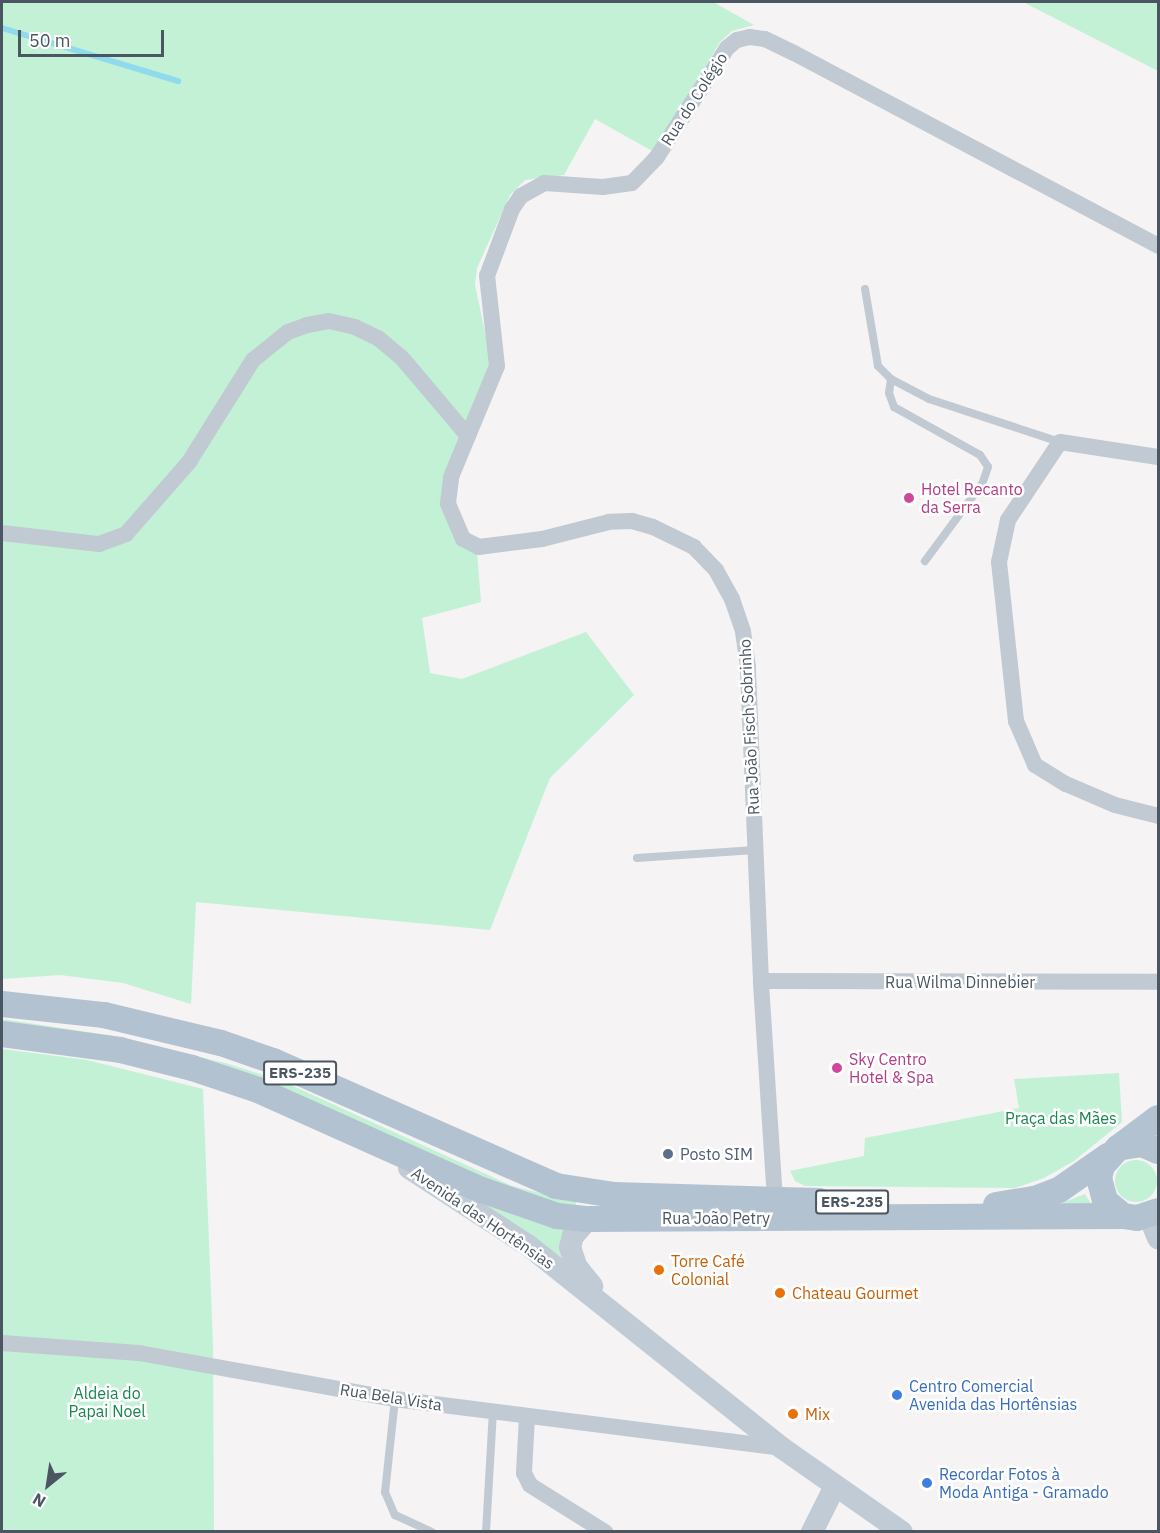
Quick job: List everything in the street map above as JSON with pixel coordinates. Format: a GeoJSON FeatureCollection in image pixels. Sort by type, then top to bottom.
{"type":"FeatureCollection","features":[{"type":"Feature","properties":{"kind":"main road","name":"Rua João Petry"},"geometry":{"type":"LineString","coordinates":[[2,1004],[104,1016],[220,1043],[343,1091],[525,1175],[584,1192],[775,1200],[1005,1204],[1059,1190],[1158,1118]]}},
{"type":"Feature","properties":{"kind":"main road","name":"Avenida das Hortênsias"},"geometry":{"type":"LineString","coordinates":[[2,1034],[120,1050],[192,1068],[328,1120],[454,1194],[529,1246],[782,1448],[902,1532]]}},
{"type":"Feature","properties":{"kind":"main road","name":"Rua João Petry"},"geometry":{"type":"LineString","coordinates":[[328,1120],[504,1198],[557,1216],[588,1219],[1124,1216],[1156,1221]]}},
{"type":"Feature","properties":{"kind":"main road"},"geometry":{"type":"LineString","coordinates":[[1124,1216],[1105,1201],[1100,1190],[1102,1166],[1113,1152],[1142,1144],[1158,1151]]}},
{"type":"Feature","properties":{"kind":"main road"},"geometry":{"type":"LineString","coordinates":[[588,1219],[573,1236],[572,1256],[611,1311]]}},
{"type":"Feature","properties":{"kind":"main road"},"geometry":{"type":"LineString","coordinates":[[812,1532],[835,1486]]}},
{"type":"Feature","properties":{"kind":"street","name":"Rua do Colégio"},"geometry":{"type":"LineString","coordinates":[[468,436],[497,366],[487,276],[516,202],[544,183],[603,187],[632,183],[657,158],[727,48],[737,40],[765,39],[1158,246]]}},
{"type":"Feature","properties":{"kind":"street"},"geometry":{"type":"LineString","coordinates":[[2,533],[85,543],[112,542],[145,515],[189,462],[253,360],[288,332],[307,325],[329,321],[355,327],[378,338],[402,358],[468,436]]}},
{"type":"Feature","properties":{"kind":"street","name":"Rua João Fisch Sobrinho"},"geometry":{"type":"LineString","coordinates":[[468,436],[451,477],[448,503],[463,539],[479,547],[501,547],[609,522],[632,521],[694,547],[716,570],[732,599],[743,631],[748,667],[761,981],[775,1200]]}},
{"type":"Feature","properties":{"kind":"street"},"geometry":{"type":"LineString","coordinates":[[1158,457],[1060,442],[1008,520],[1002,540],[999,584],[1016,721],[1035,765],[1047,774],[1115,805],[1158,816]]}},
{"type":"Feature","properties":{"kind":"street","name":"Rua Wilma Dinnebier"},"geometry":{"type":"LineString","coordinates":[[761,981],[1158,982]]}},
{"type":"Feature","properties":{"kind":"street","name":"Rua Bela Vista"},"geometry":{"type":"LineString","coordinates":[[2,1343],[139,1353],[395,1399],[782,1448]]}},
{"type":"Feature","properties":{"kind":"street"},"geometry":{"type":"LineString","coordinates":[[527,1417],[524,1473],[530,1485],[605,1532]]}},
{"type":"Feature","properties":{"kind":"lane"},"geometry":{"type":"LineString","coordinates":[[865,289],[878,366],[891,379],[929,399],[1060,442]]}},
{"type":"Feature","properties":{"kind":"lane"},"geometry":{"type":"LineString","coordinates":[[891,379],[889,393],[894,407],[980,455],[988,466],[982,484],[925,561]]}},
{"type":"Feature","properties":{"kind":"lane"},"geometry":{"type":"LineString","coordinates":[[637,858],[755,850]]}},
{"type":"Feature","properties":{"kind":"lane"},"geometry":{"type":"LineString","coordinates":[[395,1399],[385,1492],[395,1515],[432,1532]]}},
{"type":"Feature","properties":{"kind":"lane"},"geometry":{"type":"LineString","coordinates":[[486,1532],[493,1412]]}},
{"type":"Feature","properties":{"kind":"green space"},"geometry":{"type":"Polygon","coordinates":[[[2,2],[713,2],[754,25],[732,31],[720,42],[654,152],[595,119],[564,175],[525,180],[510,195],[477,268],[475,285],[491,360],[445,478],[477,552],[481,602],[422,618],[430,673],[462,679],[586,632],[634,695],[550,778],[490,930],[196,902],[191,1004],[123,983],[60,975],[2,979],[2,2]]]}},
{"type":"Feature","properties":{"kind":"green space"},"geometry":{"type":"Polygon","coordinates":[[[1023,2],[1158,2],[1158,71],[1023,2]]]}},
{"type":"Feature","properties":{"kind":"green space"},"geometry":{"type":"Polygon","coordinates":[[[2,1019],[114,1036],[229,1064],[282,1081],[512,1186],[576,1202],[576,1207],[542,1201],[436,1159],[279,1086],[2,1024],[2,1019]]]}},
{"type":"Feature","properties":{"kind":"green space","name":"Aldeia do Papai Noel"},"geometry":{"type":"Polygon","coordinates":[[[2,1049],[87,1060],[203,1089],[213,1345],[214,1531],[2,1531],[2,1049]]]}},
{"type":"Feature","properties":{"kind":"green space","name":"Praça das Mães"},"geometry":{"type":"Polygon","coordinates":[[[1119,1073],[1122,1122],[1074,1161],[1044,1178],[1015,1188],[805,1186],[795,1181],[790,1171],[864,1156],[865,1138],[1019,1108],[1014,1079],[1119,1073]]]}},
{"type":"Feature","properties":{"kind":"green space"},"geometry":{"type":"Polygon","coordinates":[[[1136,1160],[1151,1166],[1157,1181],[1151,1196],[1136,1202],[1121,1196],[1115,1181],[1121,1166],[1136,1160]]]}},
{"type":"Feature","properties":{"kind":"green space"},"geometry":{"type":"Polygon","coordinates":[[[1085,1194],[1095,1210],[1057,1205],[1085,1194]]]}},
{"type":"Feature","properties":{"kind":"green space"},"geometry":{"type":"Polygon","coordinates":[[[483,1203],[567,1230],[563,1259],[483,1203]]]}},
{"type":"Feature","properties":{"kind":"waterway"},"geometry":{"type":"LineString","coordinates":[[2,28],[178,81]]}},
{"type":"Feature","properties":{"kind":"place","name":"Hotel Recanto da Serra"},"geometry":{"type":"Point","coordinates":[909,498]}},
{"type":"Feature","properties":{"kind":"place","name":"Sky Centro Hotel & Spa"},"geometry":{"type":"Point","coordinates":[837,1068]}},
{"type":"Feature","properties":{"kind":"place","name":"Posto SIM"},"geometry":{"type":"Point","coordinates":[668,1154]}},
{"type":"Feature","properties":{"kind":"place","name":"Torre Café Colonial"},"geometry":{"type":"Point","coordinates":[659,1270]}},
{"type":"Feature","properties":{"kind":"place","name":"Chateau Gourmet"},"geometry":{"type":"Point","coordinates":[780,1293]}},
{"type":"Feature","properties":{"kind":"place","name":"Centro Comercial Avenida das Hortênsias"},"geometry":{"type":"Point","coordinates":[897,1395]}},
{"type":"Feature","properties":{"kind":"place","name":"Mix"},"geometry":{"type":"Point","coordinates":[793,1414]}},
{"type":"Feature","properties":{"kind":"place","name":"Recordar Fotos à Moda Antiga - Gramado"},"geometry":{"type":"Point","coordinates":[927,1483]}}]}
